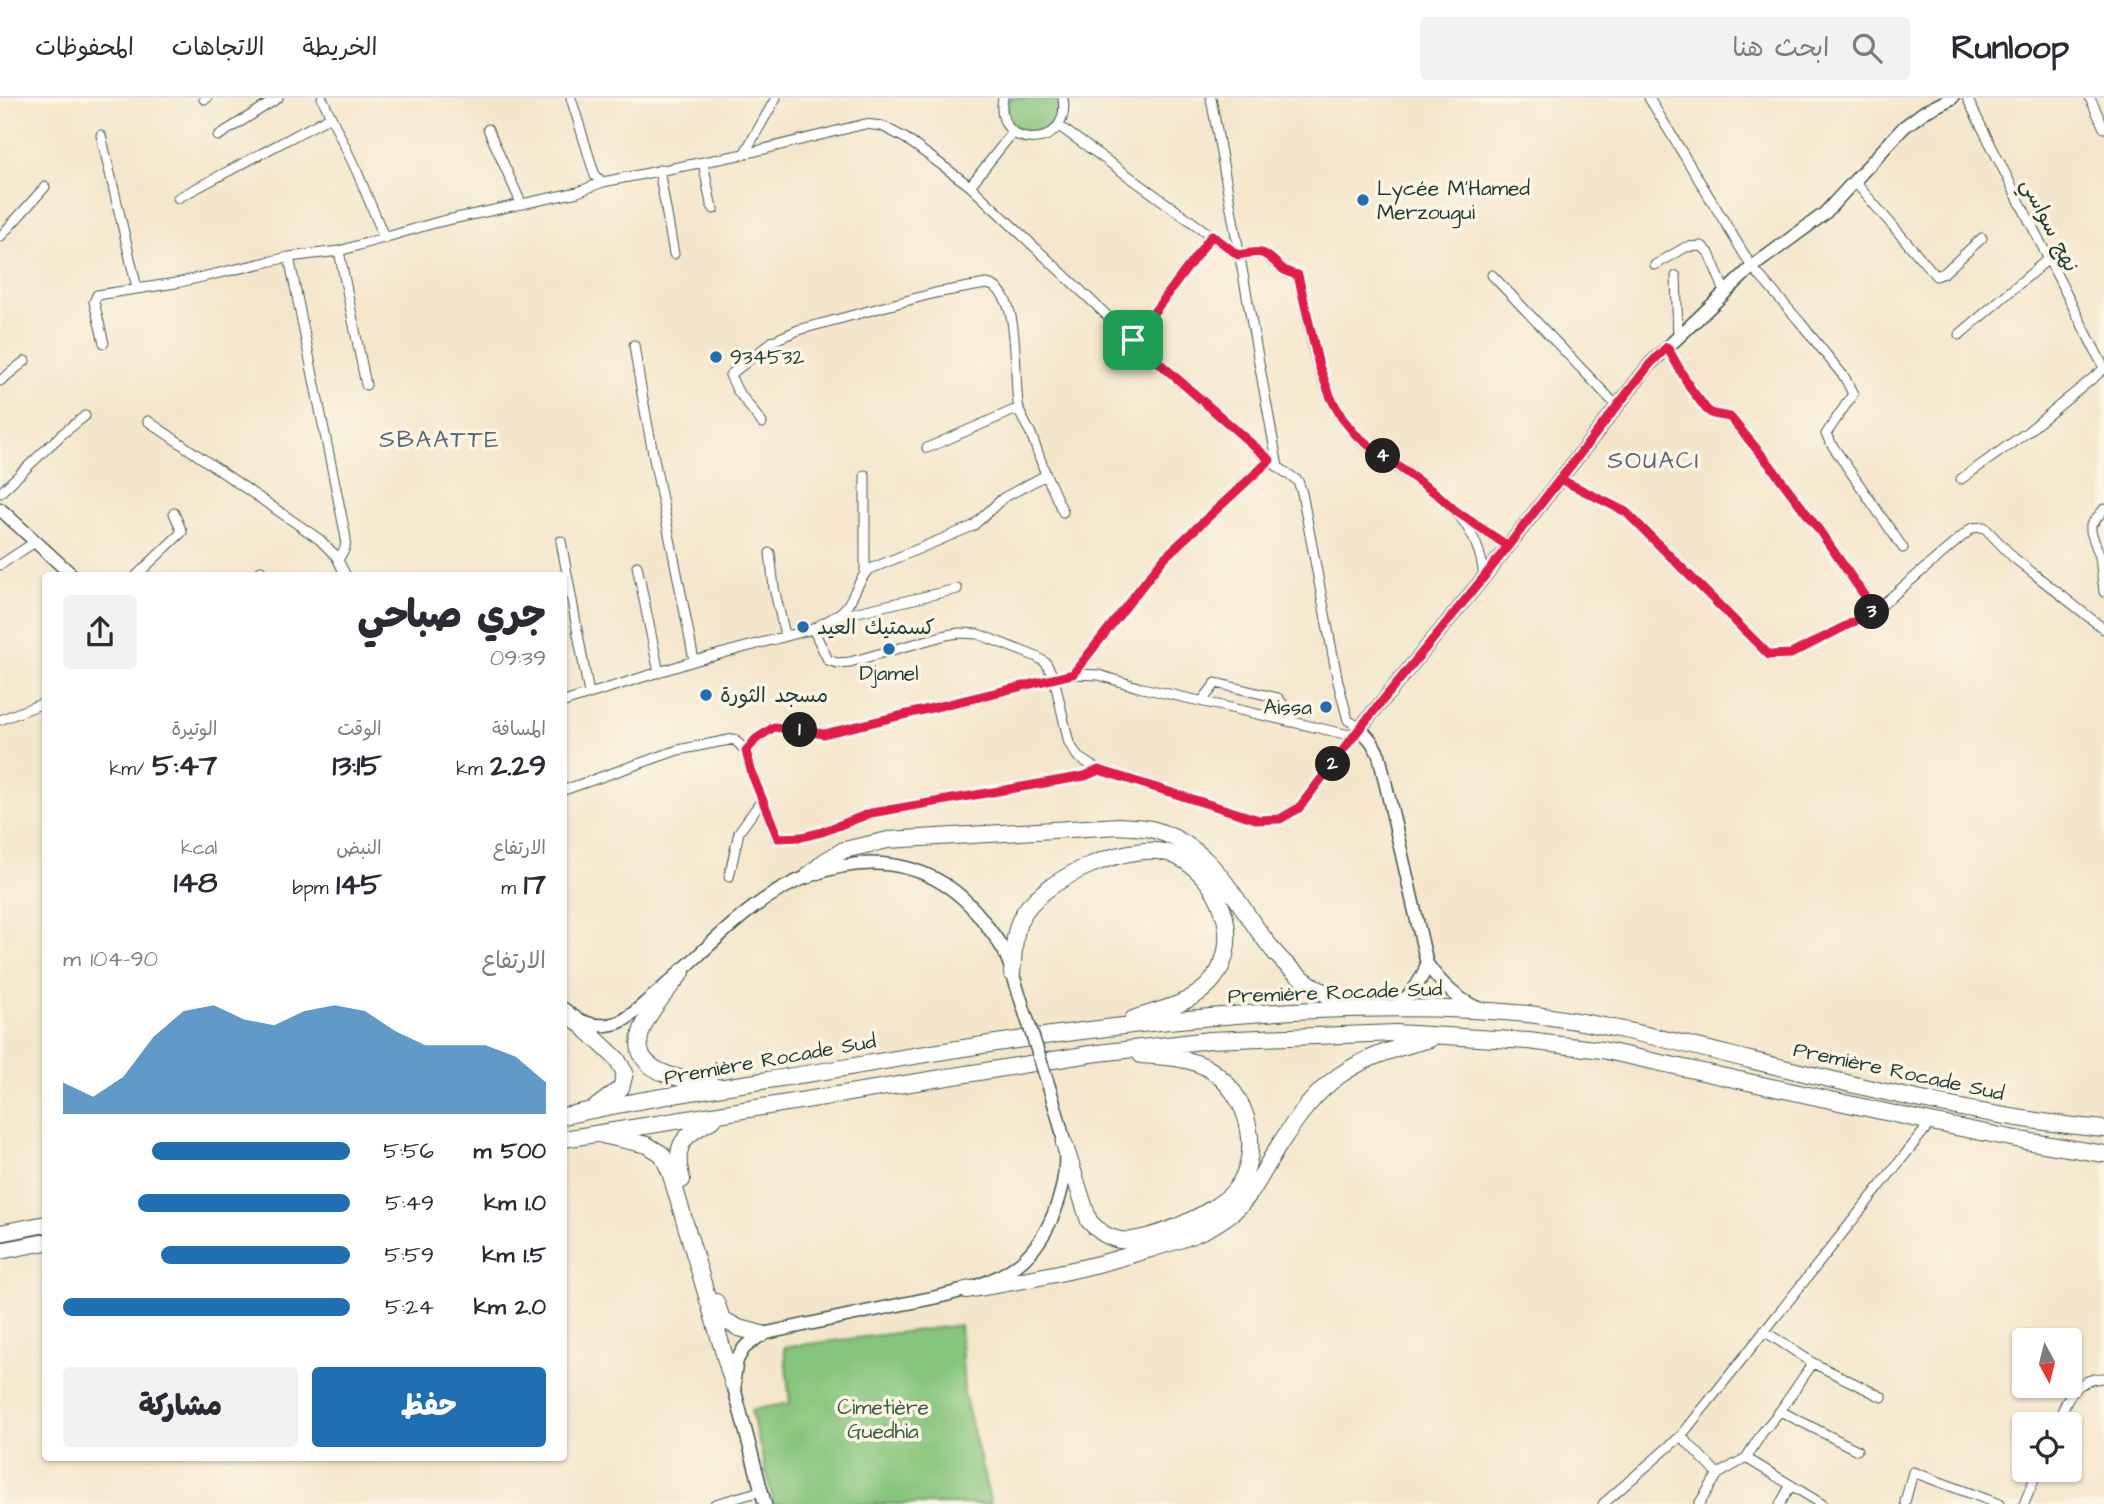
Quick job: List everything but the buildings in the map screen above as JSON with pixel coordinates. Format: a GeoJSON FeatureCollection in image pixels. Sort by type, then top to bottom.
{"type":"FeatureCollection","features":[{"type":"Feature","properties":{"kind":"highway"},"geometry":{"type":"LineString","coordinates":[[810,875],[825,860],[844,850],[888,840],[1119,827],[1149,828],[1177,839],[1204,857],[1221,874],[1264,939],[1290,969],[1301,979],[1353,1009]]}},
{"type":"Feature","properties":{"kind":"highway"},"geometry":{"type":"LineString","coordinates":[[1012,973],[1015,939],[1020,920],[1044,892],[1067,877],[1097,863],[1147,851],[1166,853],[1189,862],[1202,874],[1219,899],[1226,920],[1228,939],[1223,963],[1208,986],[1189,1000],[1112,1027]]}},
{"type":"Feature","properties":{"kind":"highway"},"geometry":{"type":"LineString","coordinates":[[682,972],[641,1028],[640,1051],[645,1060],[665,1073],[723,1088]]}},
{"type":"Feature","properties":{"kind":"highway","name":"Première Rocade Sud"},"geometry":{"type":"LineString","coordinates":[[567,1115],[985,1044],[1112,1027],[1253,1014],[1390,1009],[1487,1011],[1613,1026],[1903,1097],[2058,1125],[2104,1129]]}},
{"type":"Feature","properties":{"kind":"highway"},"geometry":{"type":"LineString","coordinates":[[570,1015],[617,1059],[625,1073],[621,1088],[592,1110]]}},
{"type":"Feature","properties":{"kind":"highway","name":"Première Rocade Sud"},"geometry":{"type":"LineString","coordinates":[[567,1138],[1090,1054],[1210,1040],[1396,1032],[1602,1049],[2026,1142],[2104,1154]]}},
{"type":"Feature","properties":{"kind":"highway"},"geometry":{"type":"LineString","coordinates":[[966,1290],[1081,1269],[1197,1234],[1237,1208],[1292,1125],[1314,1096],[1332,1079],[1362,1061],[1394,1048],[1445,1035]]}},
{"type":"Feature","properties":{"kind":"highway"},"geometry":{"type":"LineString","coordinates":[[1064,1143],[1089,1221],[1108,1237],[1121,1241],[1134,1240],[1190,1222],[1218,1206],[1238,1186],[1248,1161],[1250,1144],[1240,1100],[1228,1083],[1207,1067],[1171,1057],[1090,1054]]}},
{"type":"Feature","properties":{"kind":"highway"},"geometry":{"type":"LineString","coordinates":[[726,1113],[689,1132],[679,1148],[677,1165],[722,1319],[738,1328],[762,1334]]}},
{"type":"Feature","properties":{"kind":"highway"},"geometry":{"type":"LineString","coordinates":[[593,1133],[647,1145],[662,1154],[670,1172],[733,1384]]}},
{"type":"Feature","properties":{"kind":"highway"},"geometry":{"type":"LineString","coordinates":[[0,1233],[42,1225]]}},
{"type":"Feature","properties":{"kind":"highway"},"geometry":{"type":"LineString","coordinates":[[0,1251],[42,1243]]}},
{"type":"Feature","properties":{"kind":"main road"},"geometry":{"type":"LineString","coordinates":[[1487,1011],[1459,998],[1441,983],[1427,964],[1379,755],[1373,742],[1357,732],[1667,347],[1752,267],[1824,214],[1904,127],[1924,112],[1952,98]]}},
{"type":"Feature","properties":{"kind":"main road"},"geometry":{"type":"LineString","coordinates":[[0,509],[69,572]]}},
{"type":"Feature","properties":{"kind":"main road"},"geometry":{"type":"LineString","coordinates":[[570,1015],[602,1026],[624,1020],[767,896],[810,875],[837,866],[866,863],[904,866],[928,874],[965,898],[1004,951],[1050,1090],[1064,1143],[1064,1166],[1056,1207],[1049,1226],[1036,1246],[1009,1270],[966,1290],[762,1334],[744,1348],[737,1360],[733,1384],[763,1498]]}},
{"type":"Feature","properties":{"kind":"main road"},"geometry":{"type":"LineString","coordinates":[[1390,1009],[1401,1003],[1417,986],[1427,964]]}},
{"type":"Feature","properties":{"kind":"street"},"geometry":{"type":"LineString","coordinates":[[218,136],[278,98]]}},
{"type":"Feature","properties":{"kind":"street"},"geometry":{"type":"LineString","coordinates":[[322,98],[385,239]]}},
{"type":"Feature","properties":{"kind":"street"},"geometry":{"type":"LineString","coordinates":[[571,98],[595,176],[603,182]]}},
{"type":"Feature","properties":{"kind":"street"},"geometry":{"type":"LineString","coordinates":[[744,155],[776,98]]}},
{"type":"Feature","properties":{"kind":"street"},"geometry":{"type":"LineString","coordinates":[[1003,98],[1002,118],[1013,132],[1027,139],[1048,136],[1059,126],[1065,108],[1063,98]]}},
{"type":"Feature","properties":{"kind":"street"},"geometry":{"type":"LineString","coordinates":[[1211,98],[1273,457],[1278,467],[1298,481],[1302,493],[1338,682],[1348,720],[1357,732]]}},
{"type":"Feature","properties":{"kind":"street"},"geometry":{"type":"LineString","coordinates":[[1649,98],[1752,267],[1800,322],[1853,394],[1826,434],[1903,548]]}},
{"type":"Feature","properties":{"kind":"street","name":"نهج سواسي"},"geometry":{"type":"LineString","coordinates":[[1966,98],[2104,368]]}},
{"type":"Feature","properties":{"kind":"street"},"geometry":{"type":"LineString","coordinates":[[2090,98],[2103,124]]}},
{"type":"Feature","properties":{"kind":"street"},"geometry":{"type":"LineString","coordinates":[[178,198],[330,117]]}},
{"type":"Feature","properties":{"kind":"street"},"geometry":{"type":"LineString","coordinates":[[104,343],[95,297],[176,283],[289,257],[339,251],[438,222],[578,192],[603,182],[744,155],[865,124],[882,126],[905,138],[970,186],[1133,340],[1273,457]]}},
{"type":"Feature","properties":{"kind":"street"},"geometry":{"type":"LineString","coordinates":[[1059,126],[1238,255],[1262,253],[1287,273],[1298,275],[1319,366],[1342,418],[1355,434],[1457,512],[1508,546]]}},
{"type":"Feature","properties":{"kind":"street"},"geometry":{"type":"LineString","coordinates":[[488,129],[521,203]]}},
{"type":"Feature","properties":{"kind":"street"},"geometry":{"type":"LineString","coordinates":[[970,186],[1013,132]]}},
{"type":"Feature","properties":{"kind":"street"},"geometry":{"type":"LineString","coordinates":[[101,135],[137,288]]}},
{"type":"Feature","properties":{"kind":"street"},"geometry":{"type":"LineString","coordinates":[[704,162],[714,209]]}},
{"type":"Feature","properties":{"kind":"street"},"geometry":{"type":"LineString","coordinates":[[659,170],[674,254]]}},
{"type":"Feature","properties":{"kind":"street"},"geometry":{"type":"LineString","coordinates":[[1854,181],[1936,275],[1944,274],[1982,238]]}},
{"type":"Feature","properties":{"kind":"street"},"geometry":{"type":"LineString","coordinates":[[0,237],[45,187]]}},
{"type":"Feature","properties":{"kind":"street"},"geometry":{"type":"LineString","coordinates":[[1133,340],[1212,235]]}},
{"type":"Feature","properties":{"kind":"street"},"geometry":{"type":"LineString","coordinates":[[1655,265],[1686,247],[1702,246],[1709,253],[1725,292]]}},
{"type":"Feature","properties":{"kind":"street"},"geometry":{"type":"LineString","coordinates":[[339,251],[366,385]]}},
{"type":"Feature","properties":{"kind":"street"},"geometry":{"type":"LineString","coordinates":[[289,257],[346,538],[345,548],[338,560]]}},
{"type":"Feature","properties":{"kind":"street"},"geometry":{"type":"LineString","coordinates":[[1959,335],[2048,259]]}},
{"type":"Feature","properties":{"kind":"street"},"geometry":{"type":"LineString","coordinates":[[1492,275],[1618,406]]}},
{"type":"Feature","properties":{"kind":"street"},"geometry":{"type":"LineString","coordinates":[[1676,276],[1678,337]]}},
{"type":"Feature","properties":{"kind":"street"},"geometry":{"type":"LineString","coordinates":[[762,423],[737,390],[730,374],[773,341],[798,330],[922,296],[986,284],[994,285],[999,289],[1011,317],[1019,408],[1063,512]]}},
{"type":"Feature","properties":{"kind":"street"},"geometry":{"type":"LineString","coordinates":[[634,345],[663,510],[674,551],[694,662]]}},
{"type":"Feature","properties":{"kind":"street"},"geometry":{"type":"LineString","coordinates":[[1667,347],[1691,389],[1707,410],[1730,417],[1770,465],[1875,611]]}},
{"type":"Feature","properties":{"kind":"street"},"geometry":{"type":"LineString","coordinates":[[0,382],[25,361]]}},
{"type":"Feature","properties":{"kind":"street"},"geometry":{"type":"LineString","coordinates":[[1961,479],[2026,433],[2104,368]]}},
{"type":"Feature","properties":{"kind":"street"},"geometry":{"type":"LineString","coordinates":[[927,448],[1019,408]]}},
{"type":"Feature","properties":{"kind":"street"},"geometry":{"type":"LineString","coordinates":[[0,494],[62,434],[85,416]]}},
{"type":"Feature","properties":{"kind":"street"},"geometry":{"type":"LineString","coordinates":[[148,421],[319,539],[338,560],[344,572]]}},
{"type":"Feature","properties":{"kind":"street"},"geometry":{"type":"LineString","coordinates":[[1073,674],[1164,558],[1273,457]]}},
{"type":"Feature","properties":{"kind":"street"},"geometry":{"type":"LineString","coordinates":[[865,475],[865,573]]}},
{"type":"Feature","properties":{"kind":"street"},"geometry":{"type":"LineString","coordinates":[[567,701],[785,635],[813,629],[846,607],[865,573],[877,564],[973,526],[1003,498],[1046,475]]}},
{"type":"Feature","properties":{"kind":"street"},"geometry":{"type":"LineString","coordinates":[[1560,479],[1626,512],[1769,655],[1791,654],[1875,611],[1972,528],[1979,526],[1984,527],[2014,558],[2104,629]]}},
{"type":"Feature","properties":{"kind":"street"},"geometry":{"type":"LineString","coordinates":[[2104,509],[2091,524],[2091,532],[2100,557],[2104,592]]}},
{"type":"Feature","properties":{"kind":"street"},"geometry":{"type":"LineString","coordinates":[[1457,512],[1480,552],[1484,577]]}},
{"type":"Feature","properties":{"kind":"street"},"geometry":{"type":"LineString","coordinates":[[140,572],[183,532],[174,513]]}},
{"type":"Feature","properties":{"kind":"street"},"geometry":{"type":"LineString","coordinates":[[561,541],[567,572]]}},
{"type":"Feature","properties":{"kind":"street"},"geometry":{"type":"LineString","coordinates":[[0,565],[36,542]]}},
{"type":"Feature","properties":{"kind":"street"},"geometry":{"type":"LineString","coordinates":[[770,553],[774,588],[785,635]]}},
{"type":"Feature","properties":{"kind":"street"},"geometry":{"type":"LineString","coordinates":[[637,566],[659,673]]}},
{"type":"Feature","properties":{"kind":"street"},"geometry":{"type":"LineString","coordinates":[[567,574],[589,694]]}},
{"type":"Feature","properties":{"kind":"street"},"geometry":{"type":"LineString","coordinates":[[832,618],[957,589]]}},
{"type":"Feature","properties":{"kind":"street"},"geometry":{"type":"LineString","coordinates":[[813,629],[828,660],[837,663],[850,662],[946,635],[978,634],[1037,657],[1046,663],[1054,678],[1069,743],[1078,757],[1099,770],[1259,820],[1280,819],[1299,808],[1357,732]]}},
{"type":"Feature","properties":{"kind":"street"},"geometry":{"type":"LineString","coordinates":[[746,751],[756,739],[774,727],[824,734],[1073,674],[1099,676],[1290,722],[1357,732]]}},
{"type":"Feature","properties":{"kind":"street"},"geometry":{"type":"LineString","coordinates":[[1202,701],[1216,683],[1278,698],[1289,712],[1290,722]]}},
{"type":"Feature","properties":{"kind":"street"},"geometry":{"type":"LineString","coordinates":[[0,720],[42,704]]}},
{"type":"Feature","properties":{"kind":"street"},"geometry":{"type":"LineString","coordinates":[[567,789],[678,750],[734,739],[746,751],[778,838],[786,839],[822,832],[871,813],[1085,776],[1099,770]]}},
{"type":"Feature","properties":{"kind":"street"},"geometry":{"type":"LineString","coordinates":[[729,877],[739,832],[762,800]]}},
{"type":"Feature","properties":{"kind":"street"},"geometry":{"type":"LineString","coordinates":[[1603,1504],[1681,1436],[1931,1122]]}},
{"type":"Feature","properties":{"kind":"street"},"geometry":{"type":"LineString","coordinates":[[1764,1331],[1813,1363],[1882,1397]]}},
{"type":"Feature","properties":{"kind":"street"},"geometry":{"type":"LineString","coordinates":[[1699,1504],[1718,1474],[1746,1458],[1813,1363]]}},
{"type":"Feature","properties":{"kind":"street"},"geometry":{"type":"LineString","coordinates":[[2062,1412],[2069,1393],[2092,1379],[2104,1378]]}},
{"type":"Feature","properties":{"kind":"street"},"geometry":{"type":"LineString","coordinates":[[1780,1411],[1857,1450]]}},
{"type":"Feature","properties":{"kind":"street"},"geometry":{"type":"LineString","coordinates":[[1681,1436],[1718,1474]]}},
{"type":"Feature","properties":{"kind":"street"},"geometry":{"type":"LineString","coordinates":[[1746,1458],[1822,1504]]}},
{"type":"Feature","properties":{"kind":"street"},"geometry":{"type":"LineString","coordinates":[[1905,1502],[1913,1472],[1999,1504]]}},
{"type":"Feature","properties":{"kind":"street"},"geometry":{"type":"LineString","coordinates":[[2024,1504],[2033,1482]]}},
{"type":"Feature","properties":{"kind":"street"},"geometry":{"type":"LineString","coordinates":[[1780,1504],[1791,1485]]}},
{"type":"Feature","properties":{"kind":"street"},"geometry":{"type":"LineString","coordinates":[[715,1504],[763,1498]]}},
{"type":"Feature","properties":{"kind":"green space"},"geometry":{"type":"Polygon","coordinates":[[[1009,98],[1056,98],[1057,114],[1052,124],[1043,131],[1021,130],[1012,123],[1007,113],[1009,98]]]}},
{"type":"Feature","properties":{"kind":"green space","name":"Cimetière Guedhia"},"geometry":{"type":"Polygon","coordinates":[[[960,1325],[964,1393],[991,1504],[774,1504],[751,1410],[790,1403],[784,1347],[960,1325]]]}},
{"type":"Feature","properties":{"kind":"place","name":"Lycée M'Hamed Merzougui"},"geometry":{"type":"Point","coordinates":[1363,200]}},
{"type":"Feature","properties":{"kind":"place","name":"934532"},"geometry":{"type":"Point","coordinates":[716,357]}},
{"type":"Feature","properties":{"kind":"place","name":"كسمتيك العيد"},"geometry":{"type":"Point","coordinates":[803,627]}},
{"type":"Feature","properties":{"kind":"place","name":"Djamel"},"geometry":{"type":"Point","coordinates":[889,649]}},
{"type":"Feature","properties":{"kind":"place","name":"مسجد الثورة"},"geometry":{"type":"Point","coordinates":[706,695]}},
{"type":"Feature","properties":{"kind":"place","name":"Aissa"},"geometry":{"type":"Point","coordinates":[1326,707]}},
{"type":"Feature","properties":{"kind":"district","name":"SBAATTE"},"geometry":{"type":"Point","coordinates":[440,439]}},
{"type":"Feature","properties":{"kind":"district","name":"SOUACI"},"geometry":{"type":"Point","coordinates":[1654,460]}},
{"type":"Feature","properties":{"kind":"route"},"geometry":{"type":"LineString","coordinates":[[1133,340],[1212,235],[1238,255],[1255,252],[1266,255],[1287,273],[1298,275],[1319,366],[1331,398],[1355,434],[1448,502],[1457,512],[1508,546],[1545,499],[1650,364],[1667,347],[1691,389],[1707,410],[1730,417],[1770,465],[1875,611],[1791,654],[1769,655],[1626,512],[1560,479],[1484,577],[1360,728],[1299,808],[1280,819],[1259,820],[1099,770],[1085,776],[871,813],[822,832],[802,837],[778,838],[752,774],[746,751],[756,739],[774,727],[824,734],[1073,674],[1164,558],[1270,460],[1133,340]]}}]}
